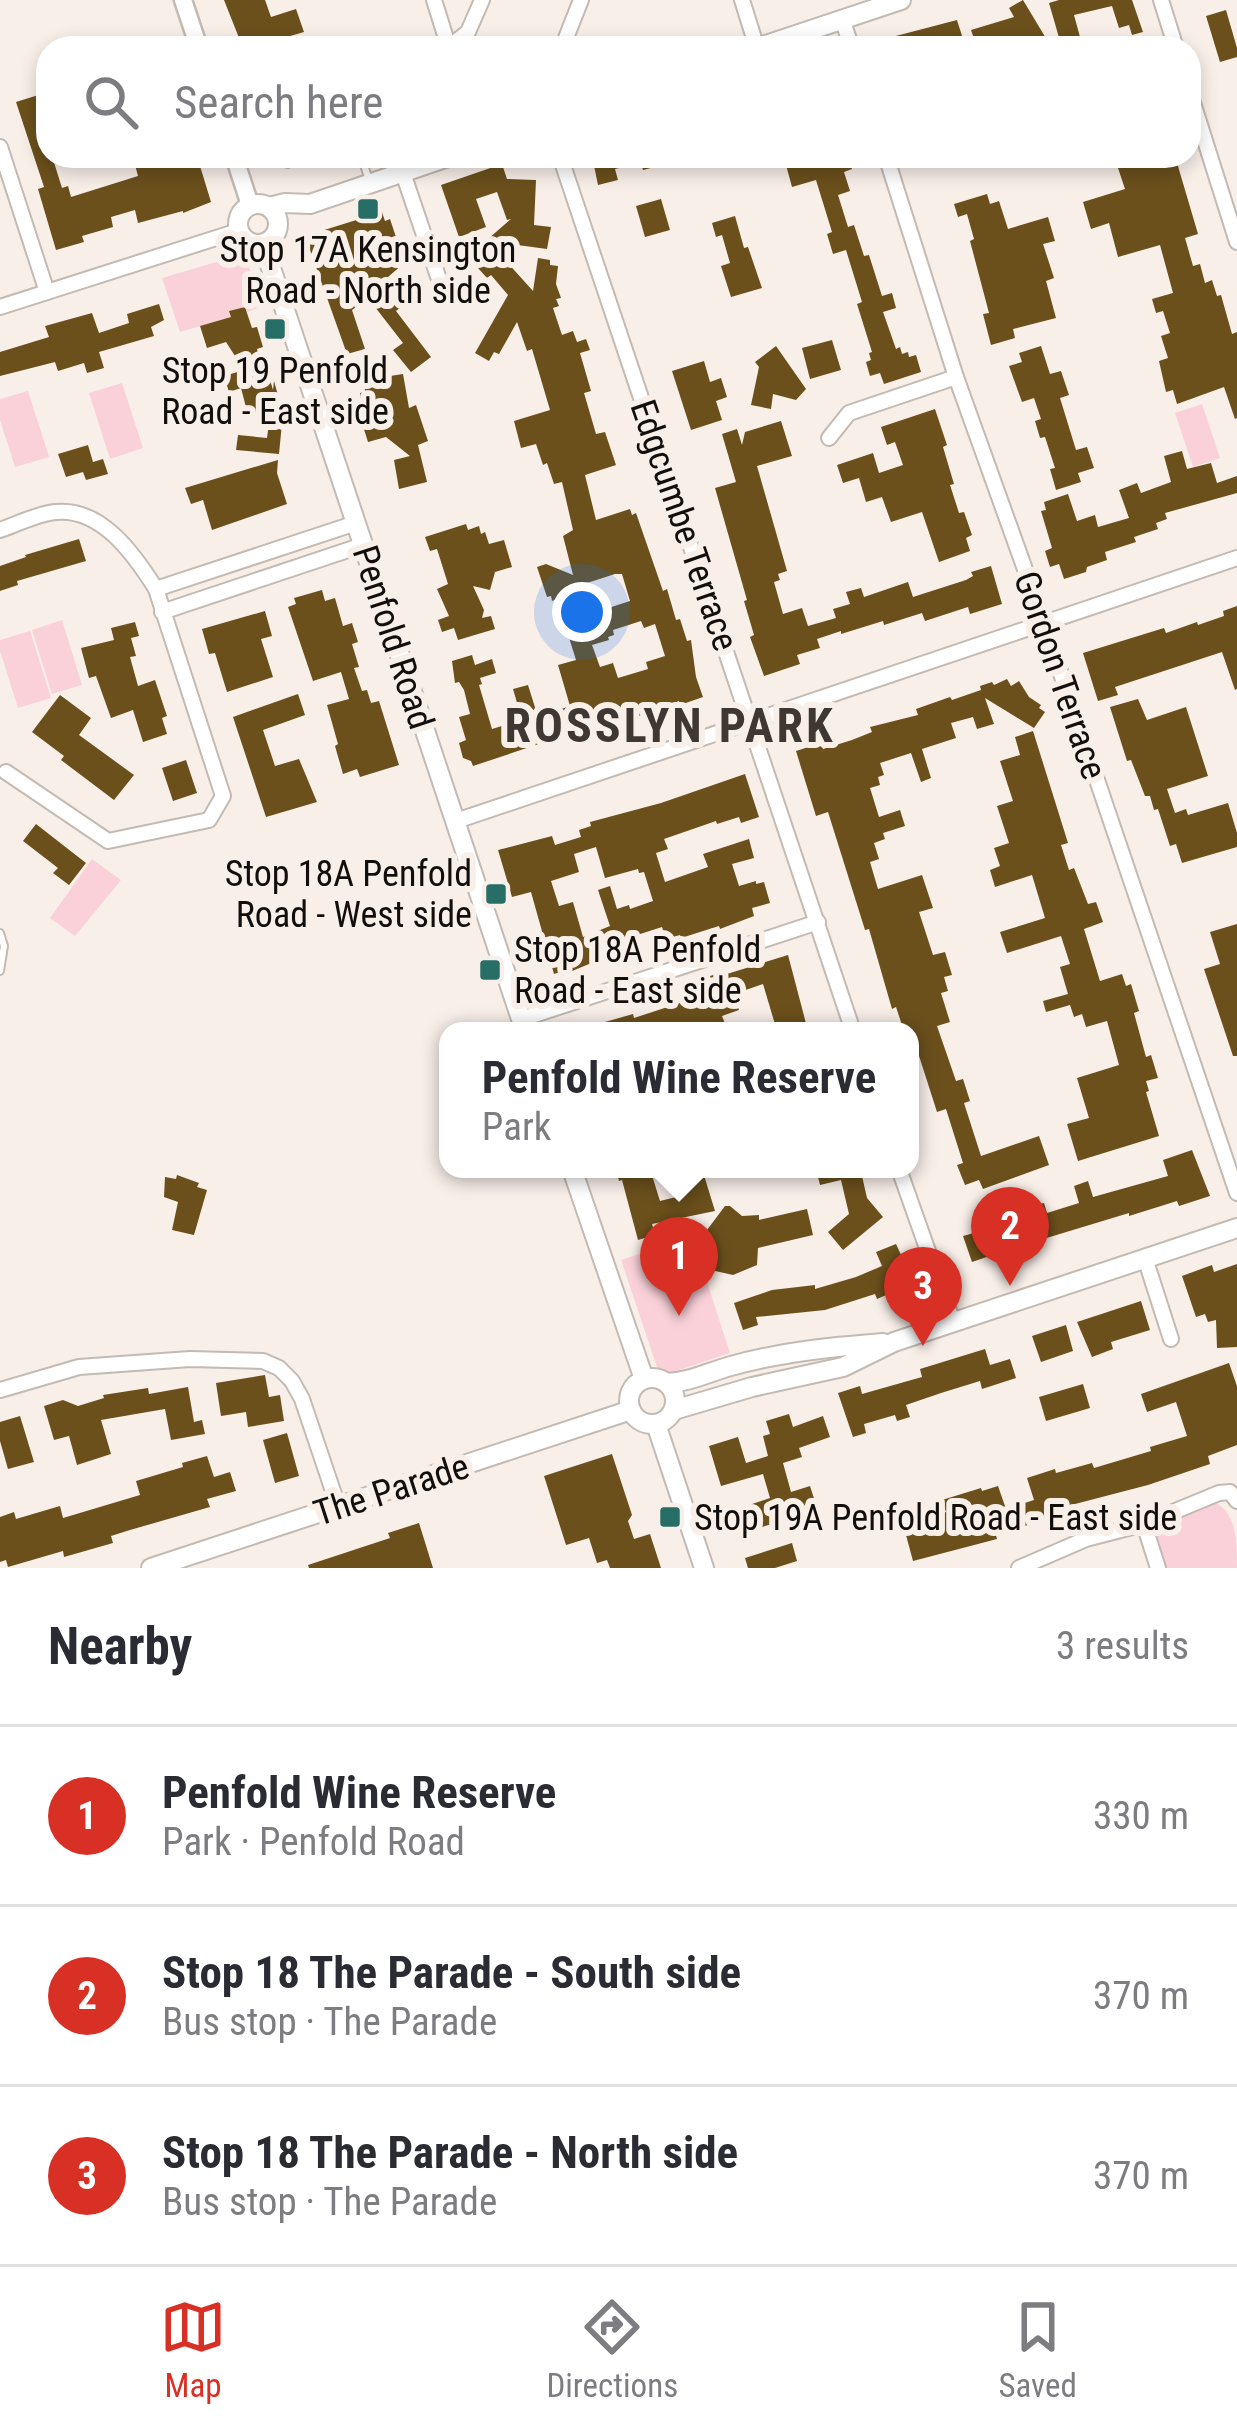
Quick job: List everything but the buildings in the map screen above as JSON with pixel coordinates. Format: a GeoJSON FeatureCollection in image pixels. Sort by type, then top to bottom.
{"type":"FeatureCollection","features":[{"type":"Feature","properties":{"kind":"main road"},"geometry":{"type":"LineString","coordinates":[[792,36],[901,0]]}},
{"type":"Feature","properties":{"kind":"main road"},"geometry":{"type":"LineString","coordinates":[[310,204],[259,206],[238,218],[238,231],[245,241],[270,237],[310,204],[415,168]]}},
{"type":"Feature","properties":{"kind":"main road"},"geometry":{"type":"LineString","coordinates":[[259,206],[277,217],[270,237]]}},
{"type":"Feature","properties":{"kind":"main road","name":"Penfold Road"},"geometry":{"type":"LineString","coordinates":[[270,237],[363,545],[523,1022]]}},
{"type":"Feature","properties":{"kind":"main road"},"geometry":{"type":"LineString","coordinates":[[575,1178],[644,1379]]}},
{"type":"Feature","properties":{"kind":"main road"},"geometry":{"type":"LineString","coordinates":[[894,1342],[734,1365],[682,1382],[644,1379],[633,1389],[629,1403],[641,1421],[656,1424],[674,1410],[843,1366],[894,1342],[1237,1228]]}},
{"type":"Feature","properties":{"kind":"main road"},"geometry":{"type":"LineString","coordinates":[[667,1383],[675,1395],[674,1410]]}},
{"type":"Feature","properties":{"kind":"main road","name":"The Parade"},"geometry":{"type":"LineString","coordinates":[[151,1568],[631,1410]]}},
{"type":"Feature","properties":{"kind":"main road"},"geometry":{"type":"LineString","coordinates":[[656,1424],[704,1568]]}},
{"type":"Feature","properties":{"kind":"street"},"geometry":{"type":"LineString","coordinates":[[183,0],[195,36]]}},
{"type":"Feature","properties":{"kind":"street"},"geometry":{"type":"LineString","coordinates":[[434,0],[444,36]]}},
{"type":"Feature","properties":{"kind":"street"},"geometry":{"type":"LineString","coordinates":[[463,36],[482,0]]}},
{"type":"Feature","properties":{"kind":"street"},"geometry":{"type":"LineString","coordinates":[[567,36],[581,0]]}},
{"type":"Feature","properties":{"kind":"street"},"geometry":{"type":"LineString","coordinates":[[742,0],[753,36]]}},
{"type":"Feature","properties":{"kind":"street"},"geometry":{"type":"LineString","coordinates":[[1161,0],[1172,36]]}},
{"type":"Feature","properties":{"kind":"street"},"geometry":{"type":"LineString","coordinates":[[842,19],[848,36]]}},
{"type":"Feature","properties":{"kind":"street"},"geometry":{"type":"LineString","coordinates":[[1201,126],[1237,242]]}},
{"type":"Feature","properties":{"kind":"street"},"geometry":{"type":"LineString","coordinates":[[0,147],[47,292]]}},
{"type":"Feature","properties":{"kind":"street"},"geometry":{"type":"LineString","coordinates":[[240,168],[259,206]]}},
{"type":"Feature","properties":{"kind":"street","name":"Edgcumbe Terrace"},"geometry":{"type":"LineString","coordinates":[[564,168],[851,1022]]}},
{"type":"Feature","properties":{"kind":"street","name":"Gordon Terrace"},"geometry":{"type":"LineString","coordinates":[[890,168],[956,377],[1237,1193]]}},
{"type":"Feature","properties":{"kind":"street"},"geometry":{"type":"LineString","coordinates":[[403,172],[446,297]]}},
{"type":"Feature","properties":{"kind":"street"},"geometry":{"type":"LineString","coordinates":[[0,307],[238,231]]}},
{"type":"Feature","properties":{"kind":"street"},"geometry":{"type":"LineString","coordinates":[[829,438],[850,413],[956,377]]}},
{"type":"Feature","properties":{"kind":"street"},"geometry":{"type":"LineString","coordinates":[[0,530],[54,512],[76,514],[110,531],[144,570],[156,589],[223,796],[209,820],[108,841],[6,772]]}},
{"type":"Feature","properties":{"kind":"street"},"geometry":{"type":"LineString","coordinates":[[156,589],[356,523]]}},
{"type":"Feature","properties":{"kind":"street"},"geometry":{"type":"LineString","coordinates":[[162,612],[363,545]]}},
{"type":"Feature","properties":{"kind":"street"},"geometry":{"type":"LineString","coordinates":[[456,821],[1237,558]]}},
{"type":"Feature","properties":{"kind":"street"},"geometry":{"type":"LineString","coordinates":[[533,1022],[818,922]]}},
{"type":"Feature","properties":{"kind":"street"},"geometry":{"type":"LineString","coordinates":[[902,1178],[953,1322]]}},
{"type":"Feature","properties":{"kind":"street"},"geometry":{"type":"LineString","coordinates":[[1145,1258],[1172,1339]]}},
{"type":"Feature","properties":{"kind":"street"},"geometry":{"type":"LineString","coordinates":[[0,1390],[79,1367],[190,1359],[263,1361],[292,1381],[302,1400],[338,1506]]}},
{"type":"Feature","properties":{"kind":"street"},"geometry":{"type":"LineString","coordinates":[[1019,1568],[1086,1539],[1235,1491]]}},
{"type":"Feature","properties":{"kind":"street"},"geometry":{"type":"LineString","coordinates":[[1144,1524],[1158,1568]]}},
{"type":"Feature","properties":{"kind":"lane"},"geometry":{"type":"LineString","coordinates":[[365,168],[371,183]]}},
{"type":"Feature","properties":{"kind":"lane"},"geometry":{"type":"LineString","coordinates":[[0,933],[4,946],[0,971]]}},
{"type":"Feature","properties":{"kind":"shaded area"},"geometry":{"type":"Polygon","coordinates":[[[237,256],[251,272],[263,306],[230,311],[231,317],[180,332],[162,278],[237,256]]]}},
{"type":"Feature","properties":{"kind":"shaded area"},"geometry":{"type":"Polygon","coordinates":[[[122,383],[143,448],[110,459],[89,393],[122,383]]]}},
{"type":"Feature","properties":{"kind":"shaded area"},"geometry":{"type":"Polygon","coordinates":[[[28,391],[49,457],[15,467],[0,420],[0,399],[28,391]]]}},
{"type":"Feature","properties":{"kind":"shaded area"},"geometry":{"type":"Polygon","coordinates":[[[1202,404],[1220,458],[1193,467],[1175,413],[1202,404]]]}},
{"type":"Feature","properties":{"kind":"shaded area"},"geometry":{"type":"Polygon","coordinates":[[[62,620],[82,685],[52,694],[32,630],[62,620]]]}},
{"type":"Feature","properties":{"kind":"shaded area"},"geometry":{"type":"Polygon","coordinates":[[[30,631],[51,698],[18,708],[0,640],[30,631]]]}},
{"type":"Feature","properties":{"kind":"shaded area"},"geometry":{"type":"Polygon","coordinates":[[[92,859],[121,880],[75,936],[50,918],[92,859]]]}},
{"type":"Feature","properties":{"kind":"shaded area"},"geometry":{"type":"Polygon","coordinates":[[[679,1241],[706,1279],[730,1353],[670,1373],[657,1367],[621,1260],[679,1241]]]}},
{"type":"Feature","properties":{"kind":"shaded area"},"geometry":{"type":"Polygon","coordinates":[[[1216,1503],[1232,1522],[1237,1568],[1164,1568],[1153,1537],[1158,1529],[1179,1514],[1216,1503]]]}},
{"type":"Feature","properties":{"kind":"place","name":"Stop 17A Kensington Road - North side"},"geometry":{"type":"Point","coordinates":[368,209]}},
{"type":"Feature","properties":{"kind":"place","name":"Stop 19 Penfold Road - East side"},"geometry":{"type":"Point","coordinates":[275,329]}},
{"type":"Feature","properties":{"kind":"place","name":"Stop 18A Penfold Road - West side"},"geometry":{"type":"Point","coordinates":[496,894]}},
{"type":"Feature","properties":{"kind":"place","name":"Stop 18A Penfold Road - East side"},"geometry":{"type":"Point","coordinates":[490,970]}},
{"type":"Feature","properties":{"kind":"place","name":"Stop 18 The Parade - South side"},"geometry":{"type":"Point","coordinates":[1010,1286]}},
{"type":"Feature","properties":{"kind":"place","name":"Penfold Wine Reserve"},"geometry":{"type":"Point","coordinates":[679,1316]}},
{"type":"Feature","properties":{"kind":"place","name":"Stop 18 The Parade - North side"},"geometry":{"type":"Point","coordinates":[923,1346]}},
{"type":"Feature","properties":{"kind":"place","name":"Stop 19A Penfold Road - East side"},"geometry":{"type":"Point","coordinates":[670,1517]}},
{"type":"Feature","properties":{"kind":"district","name":"ROSSLYN PARK"},"geometry":{"type":"Point","coordinates":[670,725]}}]}
